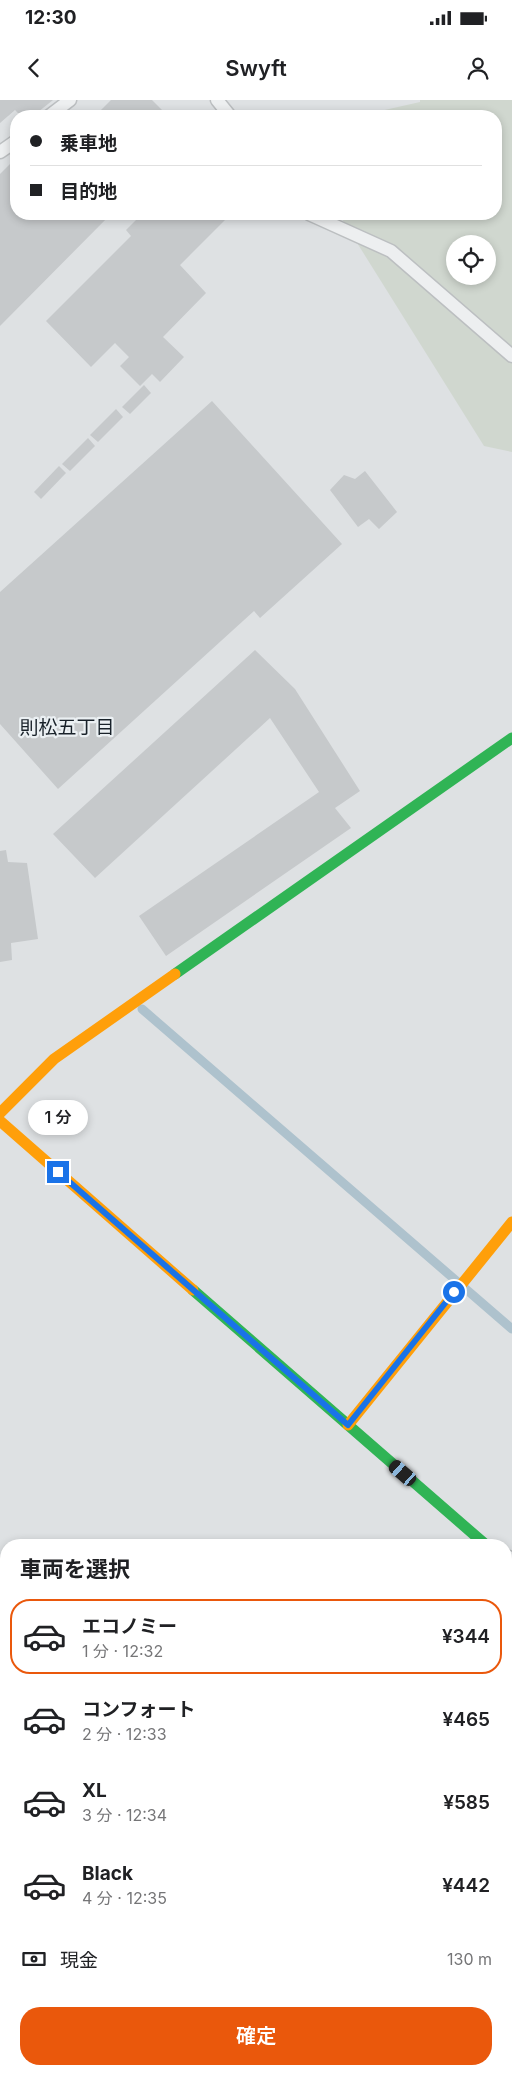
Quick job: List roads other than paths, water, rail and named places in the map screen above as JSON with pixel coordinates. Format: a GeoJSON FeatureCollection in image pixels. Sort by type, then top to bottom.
{"type":"FeatureCollection","features":[{"type":"Feature","properties":{"kind":"street"},"geometry":{"type":"LineString","coordinates":[[0,1113],[54,1059],[512,738]]}},
{"type":"Feature","properties":{"kind":"street"},"geometry":{"type":"LineString","coordinates":[[0,1121],[479,1539]]}},
{"type":"Feature","properties":{"kind":"street"},"geometry":{"type":"LineString","coordinates":[[348,1425],[512,1222]]}},
{"type":"Feature","properties":{"kind":"lane"},"geometry":{"type":"LineString","coordinates":[[57,110],[70,100]]}},
{"type":"Feature","properties":{"kind":"lane"},"geometry":{"type":"LineString","coordinates":[[217,100],[225,110]]}},
{"type":"Feature","properties":{"kind":"lane"},"geometry":{"type":"LineString","coordinates":[[322,220],[391,251],[512,356]]}},
{"type":"Feature","properties":{"kind":"waterway"},"geometry":{"type":"LineString","coordinates":[[142,1009],[512,1329]]}},
{"type":"Feature","properties":{"kind":"district","name":"則松五丁目"},"geometry":{"type":"Point","coordinates":[67,727]}}]}
